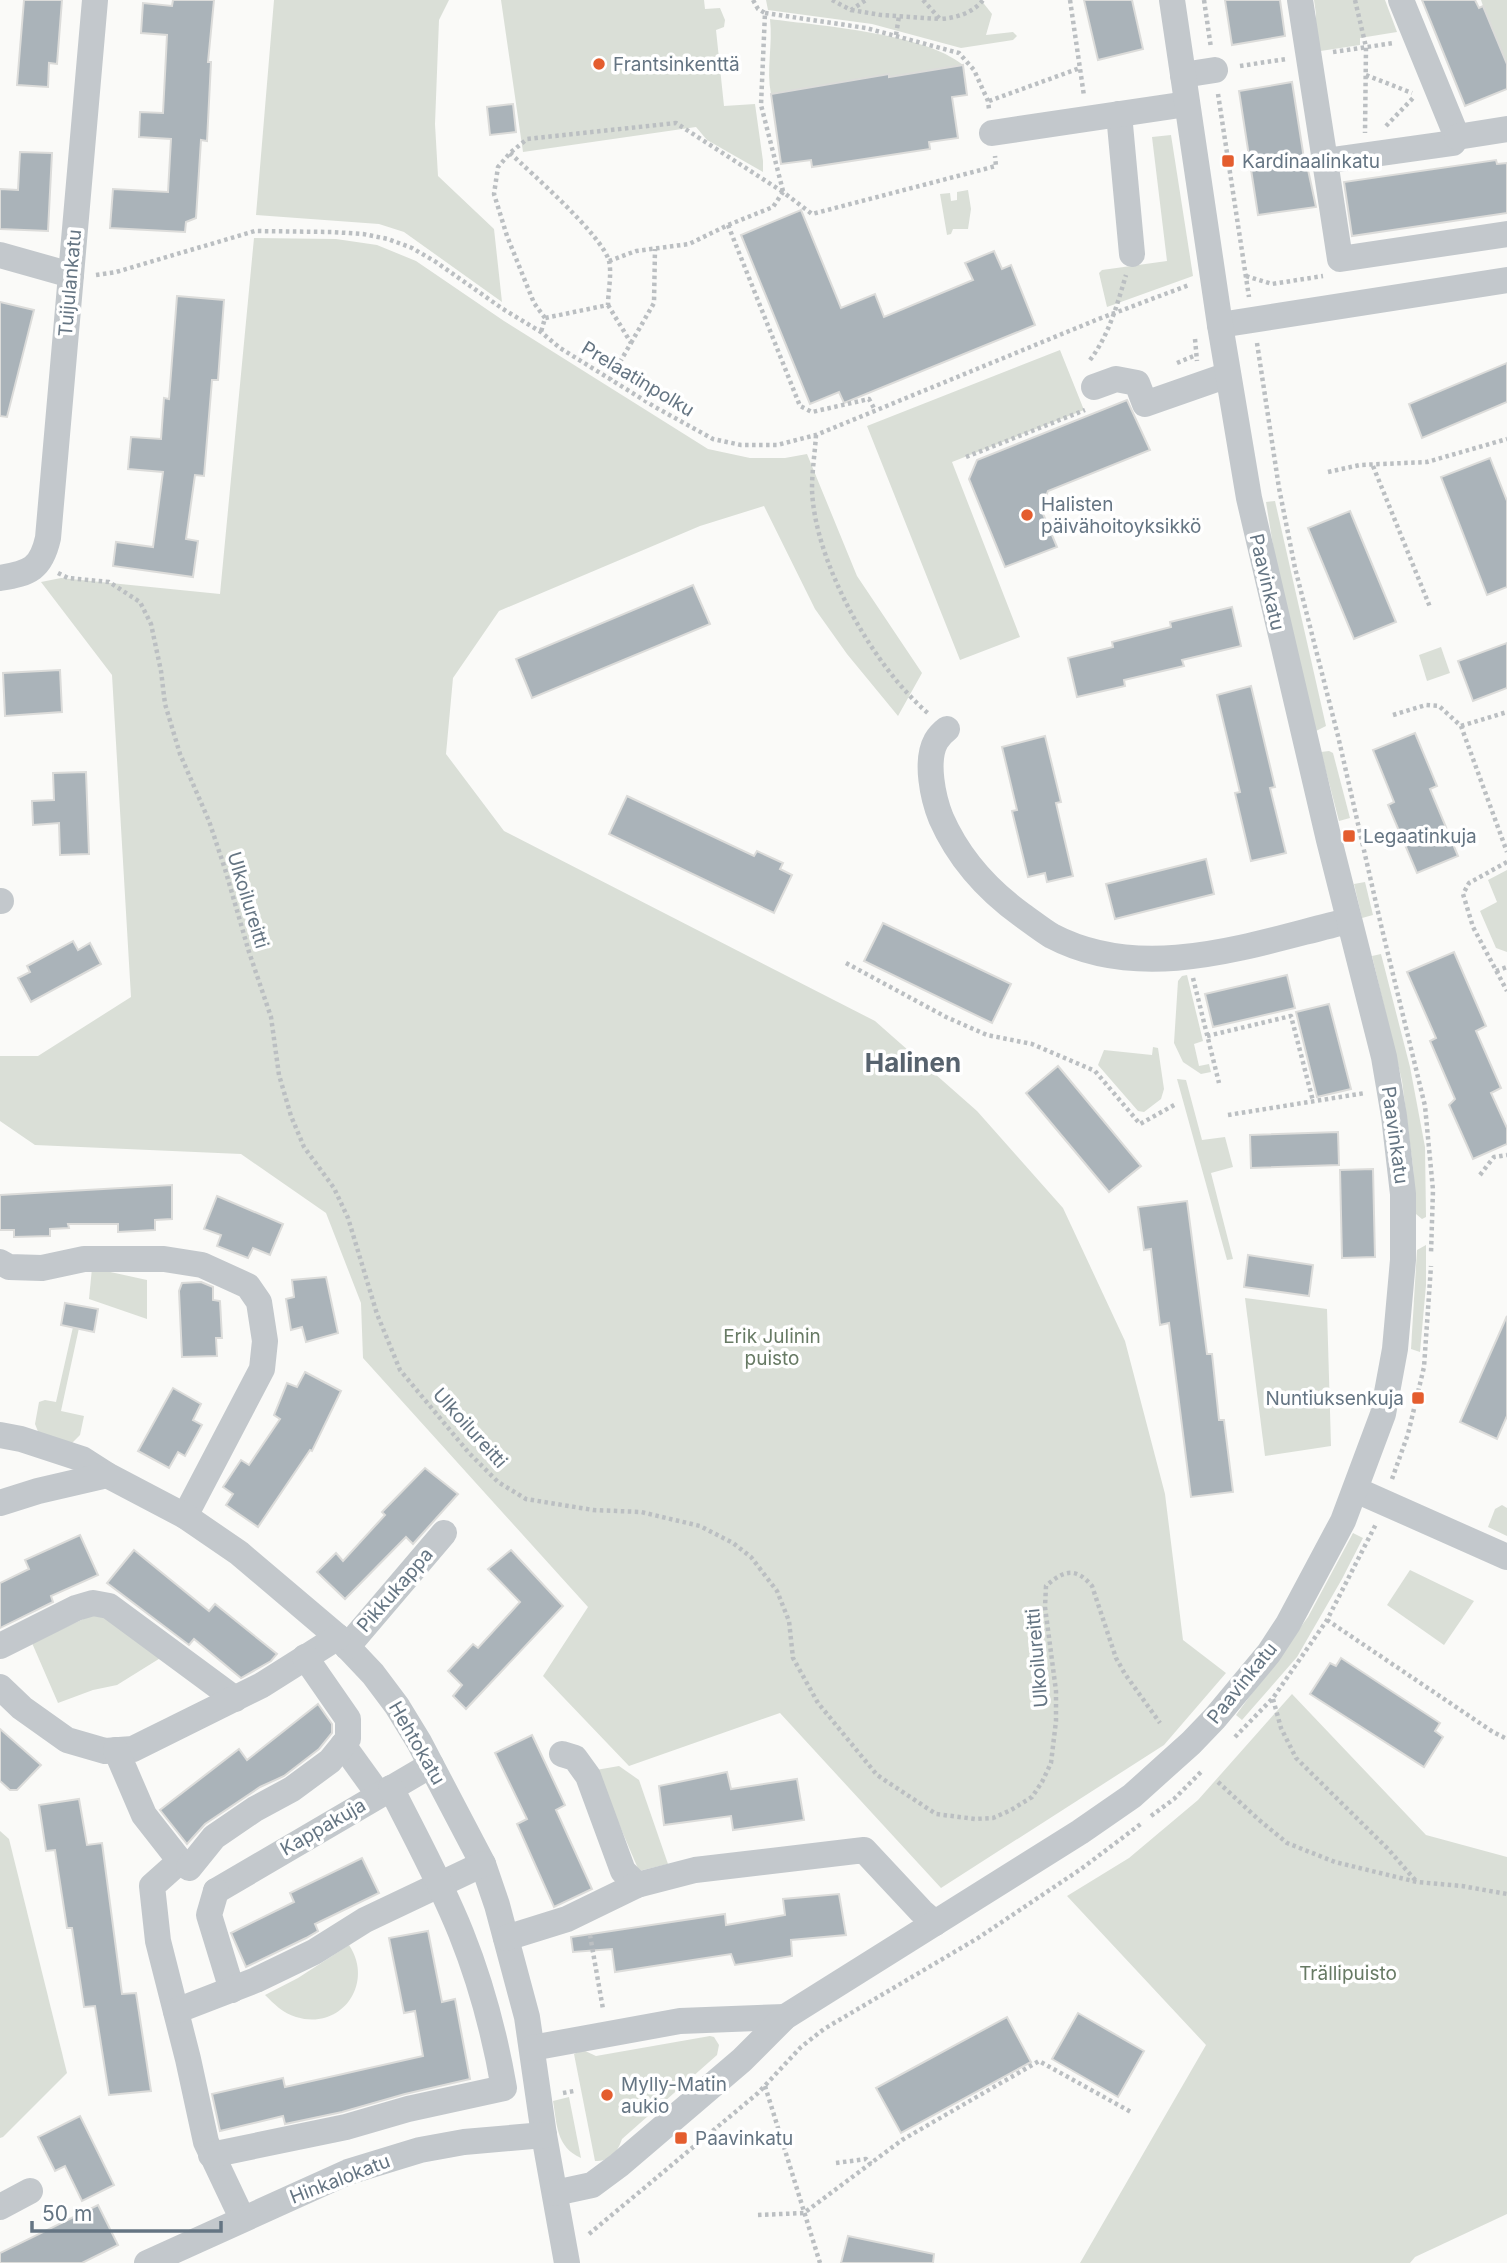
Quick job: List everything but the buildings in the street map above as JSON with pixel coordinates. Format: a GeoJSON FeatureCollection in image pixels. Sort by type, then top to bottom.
{"type":"FeatureCollection","features":[{"type":"Feature","properties":{"kind":"street","name":"Tuijulankatu"},"geometry":{"type":"LineString","coordinates":[[38,564],[48,538],[94,0]]}},
{"type":"Feature","properties":{"kind":"street","name":"Paavinkatu"},"geometry":{"type":"LineString","coordinates":[[555,2193],[592,2185],[742,2060],[785,2017],[1080,1832],[1132,1796],[1199,1735],[1269,1653],[1288,1624],[1322,1562],[1356,1490],[1383,1414],[1390,1384],[1400,1306],[1404,1231],[1399,1157],[1384,1057],[1348,921],[1248,498],[1172,0]]}},
{"type":"Feature","properties":{"kind":"street"},"geometry":{"type":"LineString","coordinates":[[1300,0],[1340,259],[1507,234]]}},
{"type":"Feature","properties":{"kind":"street"},"geometry":{"type":"LineString","coordinates":[[1401,0],[1457,137]]}},
{"type":"Feature","properties":{"kind":"street"},"geometry":{"type":"LineString","coordinates":[[1183,75],[1215,70]]}},
{"type":"Feature","properties":{"kind":"street"},"geometry":{"type":"LineString","coordinates":[[992,133],[1187,104]]}},
{"type":"Feature","properties":{"kind":"street"},"geometry":{"type":"LineString","coordinates":[[1119,114],[1132,254]]}},
{"type":"Feature","properties":{"kind":"street"},"geometry":{"type":"LineString","coordinates":[[1325,161],[1360,152],[1453,143],[1457,137],[1507,130]]}},
{"type":"Feature","properties":{"kind":"street"},"geometry":{"type":"LineString","coordinates":[[0,255],[71,275]]}},
{"type":"Feature","properties":{"kind":"street"},"geometry":{"type":"LineString","coordinates":[[1220,325],[1507,280]]}},
{"type":"Feature","properties":{"kind":"street"},"geometry":{"type":"LineString","coordinates":[[1094,387],[1116,379],[1137,383],[1145,404],[1228,375]]}},
{"type":"Feature","properties":{"kind":"street"},"geometry":{"type":"LineString","coordinates":[[0,578],[23,574],[38,564]]}},
{"type":"Feature","properties":{"kind":"street"},"geometry":{"type":"LineString","coordinates":[[947,729],[935,742],[931,758],[934,794],[952,843],[982,883],[1051,936],[1106,954],[1174,958],[1206,955],[1348,921]]}},
{"type":"Feature","properties":{"kind":"street"},"geometry":{"type":"LineString","coordinates":[[0,1262],[9,1267],[42,1268],[84,1259],[164,1259],[202,1265],[248,1286],[259,1302],[265,1341],[262,1369],[185,1517]]}},
{"type":"Feature","properties":{"kind":"street","name":"Hehtokatu"},"geometry":{"type":"LineString","coordinates":[[0,1435],[39,1444],[82,1460],[185,1517],[239,1553],[342,1642],[373,1674],[397,1706],[483,1864],[506,1938],[527,2017],[544,2135],[567,2263]]}},
{"type":"Feature","properties":{"kind":"street"},"geometry":{"type":"LineString","coordinates":[[0,1503],[107,1475]]}},
{"type":"Feature","properties":{"kind":"street"},"geometry":{"type":"LineString","coordinates":[[1356,1490],[1507,1557]]}},
{"type":"Feature","properties":{"kind":"street","name":"Pikkukappa"},"geometry":{"type":"LineString","coordinates":[[116,1750],[133,1749],[262,1685],[305,1657],[342,1642],[444,1532]]}},
{"type":"Feature","properties":{"kind":"street"},"geometry":{"type":"LineString","coordinates":[[0,1646],[76,1608],[93,1603],[109,1606],[235,1699]]}},
{"type":"Feature","properties":{"kind":"street"},"geometry":{"type":"LineString","coordinates":[[242,2218],[205,2142],[158,1941],[152,1886],[185,1864],[214,1838],[255,1809],[292,1789],[330,1761],[348,1739],[348,1719],[305,1657]]}},
{"type":"Feature","properties":{"kind":"street"},"geometry":{"type":"LineString","coordinates":[[0,1687],[22,1708],[67,1740],[105,1751],[116,1750],[144,1815],[185,1864],[216,1891],[209,1915],[232,1990]]}},
{"type":"Feature","properties":{"kind":"street"},"geometry":{"type":"LineString","coordinates":[[211,2155],[346,2127],[408,2109],[503,2088],[498,2053],[484,2001],[461,1934],[440,1885],[385,1791],[343,1745]]}},
{"type":"Feature","properties":{"kind":"street"},"geometry":{"type":"LineString","coordinates":[[562,1754],[575,1758],[587,1776],[623,1871],[637,1885]]}},
{"type":"Feature","properties":{"kind":"street","name":"Kappakuja"},"geometry":{"type":"LineString","coordinates":[[216,1891],[431,1765]]}},
{"type":"Feature","properties":{"kind":"street"},"geometry":{"type":"LineString","coordinates":[[506,1938],[567,1919],[637,1885],[695,1870],[864,1850],[935,1923]]}},
{"type":"Feature","properties":{"kind":"street"},"geometry":{"type":"LineString","coordinates":[[176,2011],[256,1980],[314,1952],[365,1920],[483,1864]]}},
{"type":"Feature","properties":{"kind":"street","name":"Paavinkatu"},"geometry":{"type":"LineString","coordinates":[[532,2048],[680,2021],[785,2017]]}},
{"type":"Feature","properties":{"kind":"street"},"geometry":{"type":"LineString","coordinates":[[725,2020],[727,2035],[734,2051],[742,2060]]}},
{"type":"Feature","properties":{"kind":"street","name":"Hinkalokatu"},"geometry":{"type":"LineString","coordinates":[[147,2263],[348,2172],[420,2150],[464,2142],[544,2135]]}},
{"type":"Feature","properties":{"kind":"street"},"geometry":{"type":"LineString","coordinates":[[0,2207],[30,2190]]}},
{"type":"Feature","properties":{"kind":"path"},"geometry":{"type":"LineString","coordinates":[[753,0],[758,9],[765,13],[866,28],[959,53],[975,69]]}},
{"type":"Feature","properties":{"kind":"path"},"geometry":{"type":"LineString","coordinates":[[832,0],[851,10],[940,19],[955,18],[978,7],[983,0]]}},
{"type":"Feature","properties":{"kind":"path"},"geometry":{"type":"LineString","coordinates":[[851,10],[866,0]]}},
{"type":"Feature","properties":{"kind":"path"},"geometry":{"type":"LineString","coordinates":[[923,0],[940,19]]}},
{"type":"Feature","properties":{"kind":"path"},"geometry":{"type":"LineString","coordinates":[[1070,0],[1088,118]]}},
{"type":"Feature","properties":{"kind":"path"},"geometry":{"type":"LineString","coordinates":[[1204,0],[1279,488],[1295,568],[1338,736],[1425,1107],[1433,1190],[1424,1367],[1408,1434],[1372,1534],[1327,1620],[1273,1698],[1228,1744]]}},
{"type":"Feature","properties":{"kind":"path"},"geometry":{"type":"LineString","coordinates":[[1355,0],[1366,47],[1360,152]]}},
{"type":"Feature","properties":{"kind":"path"},"geometry":{"type":"LineString","coordinates":[[608,261],[636,251],[689,244],[773,207],[783,192],[761,105],[765,13]]}},
{"type":"Feature","properties":{"kind":"path"},"geometry":{"type":"LineString","coordinates":[[896,35],[899,16]]}},
{"type":"Feature","properties":{"kind":"path"},"geometry":{"type":"LineString","coordinates":[[1215,70],[1405,42],[1415,38]]}},
{"type":"Feature","properties":{"kind":"path"},"geometry":{"type":"LineString","coordinates":[[988,101],[1080,68]]}},
{"type":"Feature","properties":{"kind":"path"},"geometry":{"type":"LineString","coordinates":[[1360,152],[1416,95],[1366,75]]}},
{"type":"Feature","properties":{"kind":"path"},"geometry":{"type":"LineString","coordinates":[[541,332],[544,318],[534,303],[507,236],[494,194],[498,167],[509,153],[527,139],[676,123],[783,192],[812,214],[996,166]]}},
{"type":"Feature","properties":{"kind":"path"},"geometry":{"type":"LineString","coordinates":[[509,153],[560,200],[595,240],[608,261],[608,305],[631,343]]}},
{"type":"Feature","properties":{"kind":"path"},"geometry":{"type":"LineString","coordinates":[[728,225],[800,406],[812,412],[869,400],[875,410]]}},
{"type":"Feature","properties":{"kind":"path","name":"Prelaatinpolku"},"geometry":{"type":"LineString","coordinates":[[71,275],[87,277],[116,272],[255,231],[363,234],[388,239],[412,248],[541,332],[560,348],[713,439],[741,444],[777,445],[816,435],[1114,313],[1197,282]]}},
{"type":"Feature","properties":{"kind":"path"},"geometry":{"type":"LineString","coordinates":[[610,379],[654,303],[655,249]]}},
{"type":"Feature","properties":{"kind":"path"},"geometry":{"type":"LineString","coordinates":[[1094,387],[1089,374],[1089,362],[1101,346],[1132,254]]}},
{"type":"Feature","properties":{"kind":"path"},"geometry":{"type":"LineString","coordinates":[[544,318],[608,305]]}},
{"type":"Feature","properties":{"kind":"path"},"geometry":{"type":"LineString","coordinates":[[816,435],[812,490],[819,533],[835,578],[873,650],[916,703],[947,729]]}},
{"type":"Feature","properties":{"kind":"path"},"geometry":{"type":"LineString","coordinates":[[1328,472],[1360,465],[1427,462],[1507,439]]}},
{"type":"Feature","properties":{"kind":"path"},"geometry":{"type":"LineString","coordinates":[[1373,466],[1430,607]]}},
{"type":"Feature","properties":{"kind":"path","name":"Ulkoilureitti"},"geometry":{"type":"LineString","coordinates":[[38,564],[68,578],[109,582],[140,603],[151,624],[165,704],[180,754],[209,821],[271,1017],[279,1075],[291,1116],[304,1147],[334,1188],[348,1218],[377,1314],[400,1370],[468,1453],[498,1482],[526,1499],[593,1510],[641,1512],[700,1526],[733,1543],[751,1557],[777,1591],[789,1621],[793,1658],[818,1703],[877,1775],[936,1814],[975,1819],[993,1818],[1032,1797],[1042,1782],[1051,1763],[1056,1721],[1056,1690],[1045,1607],[1046,1586],[1061,1574],[1078,1573],[1092,1586],[1116,1658],[1160,1723]]}},
{"type":"Feature","properties":{"kind":"path"},"geometry":{"type":"LineString","coordinates":[[1393,715],[1426,705],[1439,706],[1461,726],[1507,852]]}},
{"type":"Feature","properties":{"kind":"path"},"geometry":{"type":"LineString","coordinates":[[1461,726],[1507,712]]}},
{"type":"Feature","properties":{"kind":"path"},"geometry":{"type":"LineString","coordinates":[[1507,862],[1469,883],[1464,894],[1474,927],[1507,992]]}},
{"type":"Feature","properties":{"kind":"path"},"geometry":{"type":"LineString","coordinates":[[846,963],[946,1017],[987,1035],[1032,1044],[1095,1071],[1140,1124],[1176,1104]]}},
{"type":"Feature","properties":{"kind":"path"},"geometry":{"type":"LineString","coordinates":[[1496,971],[1507,967]]}},
{"type":"Feature","properties":{"kind":"path"},"geometry":{"type":"LineString","coordinates":[[1191,971],[1219,1083]]}},
{"type":"Feature","properties":{"kind":"path"},"geometry":{"type":"LineString","coordinates":[[1207,1036],[1290,1016],[1313,1101]]}},
{"type":"Feature","properties":{"kind":"path"},"geometry":{"type":"LineString","coordinates":[[1228,1115],[1373,1092]]}},
{"type":"Feature","properties":{"kind":"path"},"geometry":{"type":"LineString","coordinates":[[1480,1175],[1494,1157],[1507,1156]]}},
{"type":"Feature","properties":{"kind":"path"},"geometry":{"type":"LineString","coordinates":[[1327,1620],[1507,1739]]}},
{"type":"Feature","properties":{"kind":"path"},"geometry":{"type":"LineString","coordinates":[[1273,1698],[1281,1728],[1296,1758],[1388,1849],[1417,1882]]}},
{"type":"Feature","properties":{"kind":"path"},"geometry":{"type":"LineString","coordinates":[[603,2220],[765,2085],[801,2047],[824,2029],[978,1938],[1081,1869],[1174,1799],[1210,1763]]}},
{"type":"Feature","properties":{"kind":"path"},"geometry":{"type":"LineString","coordinates":[[1218,1782],[1287,1843],[1335,1862],[1417,1882],[1507,1894]]}},
{"type":"Feature","properties":{"kind":"path"},"geometry":{"type":"LineString","coordinates":[[585,1910],[604,2011]]}},
{"type":"Feature","properties":{"kind":"path"},"geometry":{"type":"LineString","coordinates":[[758,2215],[804,2213],[902,2140],[1039,2061],[1130,2112]]}},
{"type":"Feature","properties":{"kind":"path"},"geometry":{"type":"LineString","coordinates":[[765,2085],[820,2263]]}},
{"type":"Feature","properties":{"kind":"path"},"geometry":{"type":"LineString","coordinates":[[836,2163],[866,2159],[871,2164]]}},
{"type":"Feature","properties":{"kind":"green space"},"geometry":{"type":"Polygon","coordinates":[[[274,0],[449,0],[439,20],[435,124],[438,176],[494,229],[502,302],[404,232],[379,224],[256,215],[274,0]]]}},
{"type":"Feature","properties":{"kind":"green space","name":"Frantsinkenttä"},"geometry":{"type":"Polygon","coordinates":[[[501,0],[704,0],[705,9],[720,8],[725,20],[724,27],[716,30],[724,106],[755,104],[763,172],[707,140],[696,127],[523,152],[501,0]]]}},
{"type":"Feature","properties":{"kind":"green space"},"geometry":{"type":"Polygon","coordinates":[[[766,0],[981,0],[992,14],[986,35],[1013,32],[1017,36],[1013,40],[961,48],[872,24],[768,10],[766,0]]]}},
{"type":"Feature","properties":{"kind":"green space"},"geometry":{"type":"Polygon","coordinates":[[[1314,0],[1385,0],[1397,32],[1360,38],[1360,45],[1314,52],[1314,0]]]}},
{"type":"Feature","properties":{"kind":"green space"},"geometry":{"type":"Polygon","coordinates":[[[1481,0],[1507,0],[1507,64],[1483,6],[1481,0]]]}},
{"type":"Feature","properties":{"kind":"green space"},"geometry":{"type":"Polygon","coordinates":[[[770,19],[898,38],[946,54],[963,65],[889,77],[888,74],[771,94],[770,19]]]}},
{"type":"Feature","properties":{"kind":"green space"},"geometry":{"type":"Polygon","coordinates":[[[1171,135],[1193,276],[1107,307],[1099,273],[1102,270],[1167,261],[1152,137],[1171,135]]]}},
{"type":"Feature","properties":{"kind":"green space"},"geometry":{"type":"Polygon","coordinates":[[[968,190],[971,209],[968,229],[953,229],[951,234],[947,235],[940,194],[950,193],[951,201],[957,200],[957,192],[968,190]]]}},
{"type":"Feature","properties":{"kind":"green space","name":"Erik Julinin puisto"},"geometry":{"type":"Polygon","coordinates":[[[254,238],[336,239],[377,245],[416,261],[504,321],[708,449],[750,458],[785,458],[807,454],[857,576],[922,673],[898,716],[847,654],[815,609],[764,506],[700,526],[499,611],[453,678],[446,754],[504,831],[875,1021],[977,1111],[1063,1208],[1125,1341],[1165,1494],[1183,1640],[1226,1673],[1164,1745],[941,1888],[780,1713],[629,1766],[543,1676],[588,1607],[363,1358],[361,1303],[326,1213],[241,1154],[35,1145],[0,1121],[0,1056],[38,1056],[131,997],[112,675],[41,582],[61,578],[220,594],[254,238]]]}},
{"type":"Feature","properties":{"kind":"green space"},"geometry":{"type":"Polygon","coordinates":[[[1060,350],[1084,410],[952,462],[1020,637],[960,660],[867,426],[1060,350]]]}},
{"type":"Feature","properties":{"kind":"green space"},"geometry":{"type":"Polygon","coordinates":[[[1275,501],[1326,726],[1316,731],[1276,564],[1266,502],[1275,501]]]}},
{"type":"Feature","properties":{"kind":"green space"},"geometry":{"type":"Polygon","coordinates":[[[1441,647],[1450,673],[1427,681],[1419,655],[1441,647]]]}},
{"type":"Feature","properties":{"kind":"green space"},"geometry":{"type":"Polygon","coordinates":[[[1321,752],[1333,753],[1350,818],[1339,821],[1321,752]]]}},
{"type":"Feature","properties":{"kind":"green space"},"geometry":{"type":"Polygon","coordinates":[[[1507,870],[1507,952],[1496,948],[1480,911],[1497,902],[1488,880],[1507,870]]]}},
{"type":"Feature","properties":{"kind":"green space"},"geometry":{"type":"Polygon","coordinates":[[[1365,882],[1373,915],[1362,918],[1354,884],[1365,882]]]}},
{"type":"Feature","properties":{"kind":"green space"},"geometry":{"type":"Polygon","coordinates":[[[1381,954],[1410,1067],[1425,1147],[1426,1217],[1422,1219],[1416,1214],[1402,1081],[1372,956],[1381,954]]]}},
{"type":"Feature","properties":{"kind":"green space"},"geometry":{"type":"Polygon","coordinates":[[[1187,975],[1203,1041],[1194,1044],[1199,1066],[1209,1064],[1211,1072],[1201,1074],[1183,1062],[1174,1043],[1178,981],[1187,975]]]}},
{"type":"Feature","properties":{"kind":"green space"},"geometry":{"type":"Polygon","coordinates":[[[1153,1047],[1158,1048],[1164,1089],[1161,1099],[1144,1112],[1138,1111],[1098,1065],[1104,1050],[1152,1055],[1153,1047]]]}},
{"type":"Feature","properties":{"kind":"green space"},"geometry":{"type":"Polygon","coordinates":[[[1177,1079],[1186,1080],[1202,1140],[1225,1137],[1233,1167],[1211,1173],[1233,1259],[1227,1260],[1177,1079]]]}},
{"type":"Feature","properties":{"kind":"green space"},"geometry":{"type":"Polygon","coordinates":[[[1426,1245],[1426,1285],[1420,1352],[1411,1349],[1417,1250],[1426,1245]]]}},
{"type":"Feature","properties":{"kind":"green space"},"geometry":{"type":"Polygon","coordinates":[[[92,1268],[147,1280],[147,1319],[89,1299],[92,1268]]]}},
{"type":"Feature","properties":{"kind":"green space"},"geometry":{"type":"Polygon","coordinates":[[[1245,1298],[1327,1309],[1331,1446],[1265,1456],[1245,1298]]]}},
{"type":"Feature","properties":{"kind":"green space"},"geometry":{"type":"Polygon","coordinates":[[[73,1327],[79,1328],[61,1411],[84,1416],[80,1435],[70,1445],[39,1434],[35,1424],[39,1402],[56,1402],[73,1327]]]}},
{"type":"Feature","properties":{"kind":"green space"},"geometry":{"type":"Polygon","coordinates":[[[1502,1505],[1507,1508],[1507,1536],[1488,1527],[1495,1509],[1502,1505]]]}},
{"type":"Feature","properties":{"kind":"green space"},"geometry":{"type":"Polygon","coordinates":[[[1353,1533],[1363,1538],[1297,1657],[1242,1720],[1236,1715],[1308,1617],[1353,1533]]]}},
{"type":"Feature","properties":{"kind":"green space"},"geometry":{"type":"Polygon","coordinates":[[[1410,1570],[1474,1601],[1444,1645],[1387,1605],[1410,1570]]]}},
{"type":"Feature","properties":{"kind":"green space"},"geometry":{"type":"Polygon","coordinates":[[[92,1615],[106,1616],[162,1657],[117,1685],[93,1690],[58,1703],[32,1643],[92,1615]]]}},
{"type":"Feature","properties":{"kind":"green space","name":"Trällipuisto"},"geometry":{"type":"Polygon","coordinates":[[[1292,1694],[1426,1835],[1507,1857],[1507,2214],[1415,2257],[1410,2263],[1080,2263],[1206,2045],[1067,1896],[1129,1858],[1198,1800],[1292,1694]]]}},
{"type":"Feature","properties":{"kind":"green space"},"geometry":{"type":"Polygon","coordinates":[[[619,1766],[639,1780],[668,1864],[639,1871],[596,1770],[619,1766]]]}},
{"type":"Feature","properties":{"kind":"green space"},"geometry":{"type":"Polygon","coordinates":[[[0,1831],[9,1839],[67,2073],[0,2138],[0,1831]]]}},
{"type":"Feature","properties":{"kind":"green space"},"geometry":{"type":"Polygon","coordinates":[[[349,1945],[356,1960],[356,1989],[339,2011],[312,2020],[296,2017],[283,2011],[265,1995],[298,1978],[349,1945]]]}},
{"type":"Feature","properties":{"kind":"green space"},"geometry":{"type":"Polygon","coordinates":[[[714,2037],[719,2045],[717,2055],[622,2139],[613,2155],[605,2160],[595,2161],[574,2054],[583,2050],[596,2056],[714,2037]]]}},
{"type":"Feature","properties":{"kind":"green space"},"geometry":{"type":"Polygon","coordinates":[[[569,2097],[581,2158],[567,2148],[557,2126],[553,2101],[569,2097]]]}},
{"type":"Feature","properties":{"kind":"place","name":"Frantsinkenttä"},"geometry":{"type":"Point","coordinates":[599,64]}},
{"type":"Feature","properties":{"kind":"place","name":"Kardinaalinkatu"},"geometry":{"type":"Point","coordinates":[1228,161]}},
{"type":"Feature","properties":{"kind":"place","name":"Halisten päivähoitoyksikkö"},"geometry":{"type":"Point","coordinates":[1027,515]}},
{"type":"Feature","properties":{"kind":"place","name":"Legaatinkuja"},"geometry":{"type":"Point","coordinates":[1349,836]}},
{"type":"Feature","properties":{"kind":"place","name":"Nuntiuksenkuja"},"geometry":{"type":"Point","coordinates":[1418,1398]}},
{"type":"Feature","properties":{"kind":"place","name":"Mylly-Matin aukio"},"geometry":{"type":"Point","coordinates":[607,2095]}},
{"type":"Feature","properties":{"kind":"place","name":"Paavinkatu"},"geometry":{"type":"Point","coordinates":[681,2138]}},
{"type":"Feature","properties":{"kind":"district","name":"Halinen"},"geometry":{"type":"Point","coordinates":[913,1062]}}]}
